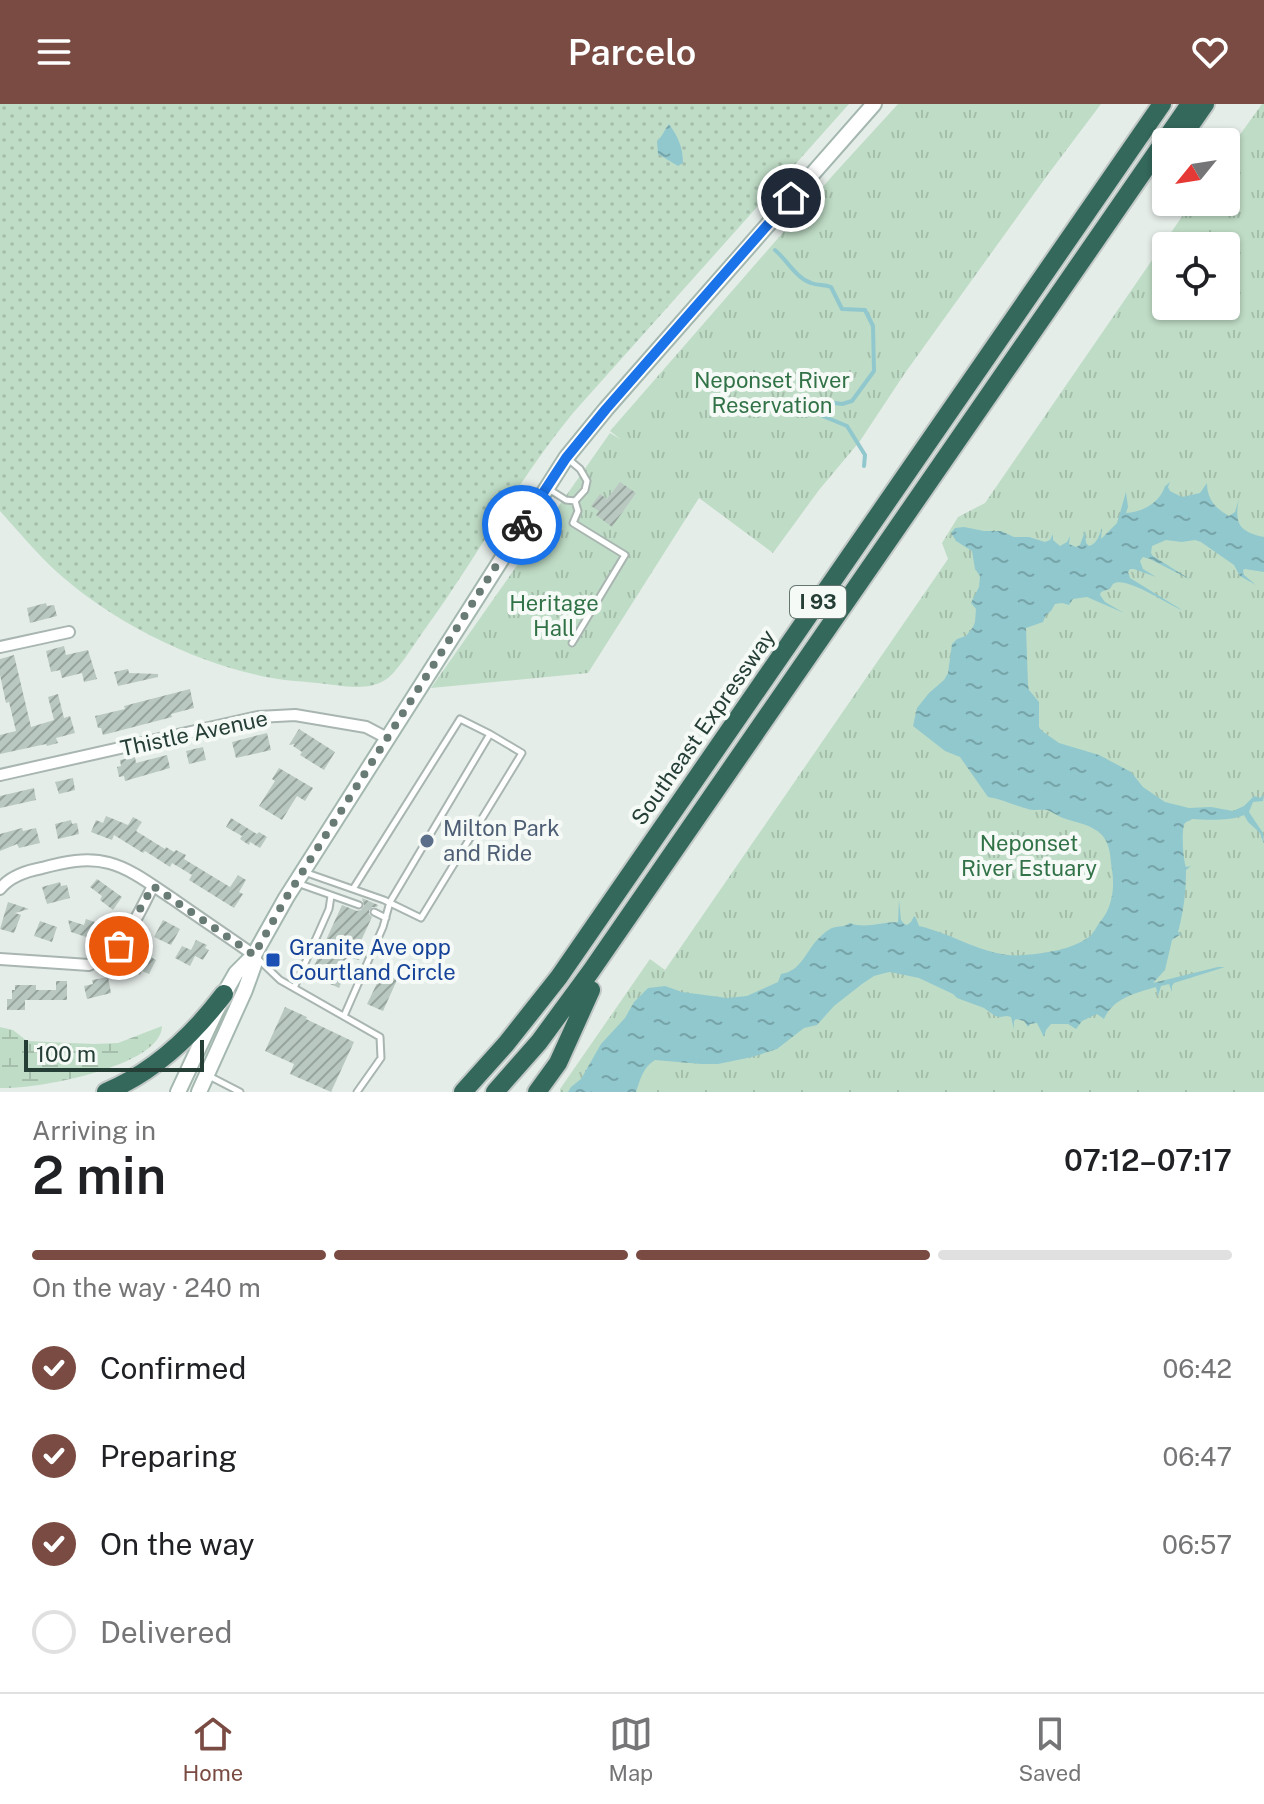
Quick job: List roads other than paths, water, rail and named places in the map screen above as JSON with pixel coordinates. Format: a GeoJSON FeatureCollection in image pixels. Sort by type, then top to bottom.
{"type":"FeatureCollection","features":[{"type":"Feature","properties":{"kind":"highway","name":"Southeast Expressway"},"geometry":{"type":"LineString","coordinates":[[463,1092],[559,977],[1162,104]]}},
{"type":"Feature","properties":{"kind":"highway","name":"I 93"},"geometry":{"type":"LineString","coordinates":[[477,1092],[567,983],[1174,104]]}},
{"type":"Feature","properties":{"kind":"highway","name":"I 93"},"geometry":{"type":"LineString","coordinates":[[495,1092],[539,1042],[591,971],[1190,104]]}},
{"type":"Feature","properties":{"kind":"highway"},"geometry":{"type":"LineString","coordinates":[[1189,128],[1205,104]]}},
{"type":"Feature","properties":{"kind":"highway","name":"I 93"},"geometry":{"type":"LineString","coordinates":[[509,1092],[547,1049],[591,990],[1152,181]]}},
{"type":"Feature","properties":{"kind":"highway"},"geometry":{"type":"LineString","coordinates":[[537,1092],[558,1063],[591,990]]}},
{"type":"Feature","properties":{"kind":"highway"},"geometry":{"type":"LineString","coordinates":[[106,1092],[142,1073],[172,1050],[200,1024],[224,994]]}},
{"type":"Feature","properties":{"kind":"main road"},"geometry":{"type":"LineString","coordinates":[[178,1092],[236,973],[254,955],[387,738],[566,458],[874,104]]}},
{"type":"Feature","properties":{"kind":"main road"},"geometry":{"type":"LineString","coordinates":[[199,1092],[245,990],[254,965],[254,955]]}},
{"type":"Feature","properties":{"kind":"street"},"geometry":{"type":"LineString","coordinates":[[0,647],[69,632]]}},
{"type":"Feature","properties":{"kind":"street","name":"Thistle Avenue"},"geometry":{"type":"LineString","coordinates":[[0,775],[276,715],[295,715],[366,727],[387,738]]}},
{"type":"Feature","properties":{"kind":"street"},"geometry":{"type":"LineString","coordinates":[[0,889],[6,881],[26,872],[66,862],[107,862],[153,886],[254,955]]}},
{"type":"Feature","properties":{"kind":"street"},"geometry":{"type":"LineString","coordinates":[[0,959],[89,965],[102,959],[119,946],[153,886]]}},
{"type":"Feature","properties":{"kind":"lane"},"geometry":{"type":"LineString","coordinates":[[566,458],[580,469],[587,481],[585,490],[575,501]]}},
{"type":"Feature","properties":{"kind":"lane"},"geometry":{"type":"LineString","coordinates":[[546,487],[566,500],[575,501]]}},
{"type":"Feature","properties":{"kind":"lane"},"geometry":{"type":"LineString","coordinates":[[572,643],[625,555],[573,523],[578,511],[575,501]]}},
{"type":"Feature","properties":{"kind":"lane"},"geometry":{"type":"LineString","coordinates":[[300,877],[353,889],[390,902],[421,918],[522,753],[460,719],[353,889]]}},
{"type":"Feature","properties":{"kind":"lane"},"geometry":{"type":"LineString","coordinates":[[344,1016],[390,902],[490,734]]}},
{"type":"Feature","properties":{"kind":"lane"},"geometry":{"type":"LineString","coordinates":[[300,877],[331,896],[359,905]]}},
{"type":"Feature","properties":{"kind":"lane"},"geometry":{"type":"LineString","coordinates":[[294,988],[329,909],[331,896]]}},
{"type":"Feature","properties":{"kind":"lane"},"geometry":{"type":"LineString","coordinates":[[374,912],[386,918]]}},
{"type":"Feature","properties":{"kind":"lane"},"geometry":{"type":"LineString","coordinates":[[254,955],[280,980],[380,1037],[381,1058],[357,1092]]}},
{"type":"Feature","properties":{"kind":"lane"},"geometry":{"type":"LineString","coordinates":[[207,1075],[240,1092]]}},
{"type":"Feature","properties":{"kind":"water"},"geometry":{"type":"Polygon","coordinates":[[[669,124],[682,152],[683,163],[678,166],[658,154],[657,141],[669,124]]]}},
{"type":"Feature","properties":{"kind":"water"},"geometry":{"type":"Polygon","coordinates":[[[1170,482],[1170,491],[1182,497],[1200,493],[1207,483],[1213,502],[1229,516],[1235,512],[1239,499],[1237,514],[1240,525],[1264,537],[1264,572],[1243,570],[1244,575],[1256,585],[1240,576],[1234,565],[1201,542],[1166,540],[1152,546],[1153,556],[1191,580],[1143,557],[1140,561],[1143,569],[1156,577],[1130,569],[1130,578],[1182,610],[1119,582],[1100,595],[1105,602],[1124,613],[1087,597],[1073,599],[1069,605],[1055,604],[1043,622],[1026,628],[1028,685],[1039,702],[1039,727],[1042,731],[1059,743],[1099,755],[1131,772],[1143,787],[1165,802],[1189,808],[1211,807],[1233,811],[1254,796],[1260,798],[1264,795],[1263,801],[1253,802],[1249,812],[1263,833],[1264,844],[1260,833],[1244,815],[1226,819],[1192,819],[1185,823],[1184,858],[1186,867],[1191,866],[1186,870],[1178,932],[1181,934],[1172,940],[1165,970],[1153,983],[1225,967],[1174,983],[1172,992],[1169,984],[1161,986],[1158,996],[1156,987],[1133,994],[1113,1006],[1104,1019],[1097,1014],[1082,1021],[1076,1029],[1068,1024],[1051,1024],[1044,1037],[1037,1023],[1028,1027],[1024,1021],[1016,1019],[1014,1029],[1011,1017],[995,1016],[919,978],[890,972],[874,976],[862,984],[834,1006],[817,1025],[804,1028],[777,1049],[718,1064],[655,1060],[645,1070],[636,1092],[568,1092],[581,1079],[601,1044],[648,988],[665,986],[682,992],[727,998],[747,996],[778,982],[781,974],[798,965],[817,940],[830,929],[850,923],[898,922],[899,900],[904,924],[911,922],[914,916],[919,926],[997,953],[1025,955],[1050,952],[1074,945],[1091,935],[1110,904],[1113,891],[1110,852],[1102,835],[1089,826],[1047,810],[1030,810],[988,797],[960,757],[945,751],[913,726],[917,708],[948,673],[952,644],[966,636],[975,622],[976,609],[971,603],[979,587],[980,576],[975,569],[972,551],[956,541],[951,533],[955,528],[1001,531],[1014,537],[1045,542],[1053,534],[1053,540],[1060,546],[1070,536],[1069,544],[1076,547],[1080,545],[1085,531],[1089,546],[1096,541],[1102,527],[1101,539],[1117,523],[1126,492],[1126,513],[1146,508],[1170,482]]]}},
{"type":"Feature","properties":{"kind":"waterway"},"geometry":{"type":"LineString","coordinates":[[775,250],[806,281],[831,287],[842,309],[865,310],[873,326],[874,371],[852,401],[842,404],[820,401],[815,408],[818,414],[847,426],[865,455],[864,466]]}},
{"type":"Feature","properties":{"kind":"place","name":"Milton Park and Ride"},"geometry":{"type":"Point","coordinates":[427,841]}},
{"type":"Feature","properties":{"kind":"place","name":"Granite Ave opp Courtland Circle"},"geometry":{"type":"Point","coordinates":[273,960]}},
{"type":"Feature","properties":{"kind":"park label","name":"Neponset River Reservation"},"geometry":{"type":"Point","coordinates":[772,392]}},
{"type":"Feature","properties":{"kind":"park label","name":"Heritage Hall"},"geometry":{"type":"Point","coordinates":[554,616]}},
{"type":"Feature","properties":{"kind":"park label","name":"Neponset River Estuary"},"geometry":{"type":"Point","coordinates":[1029,856]}}]}
